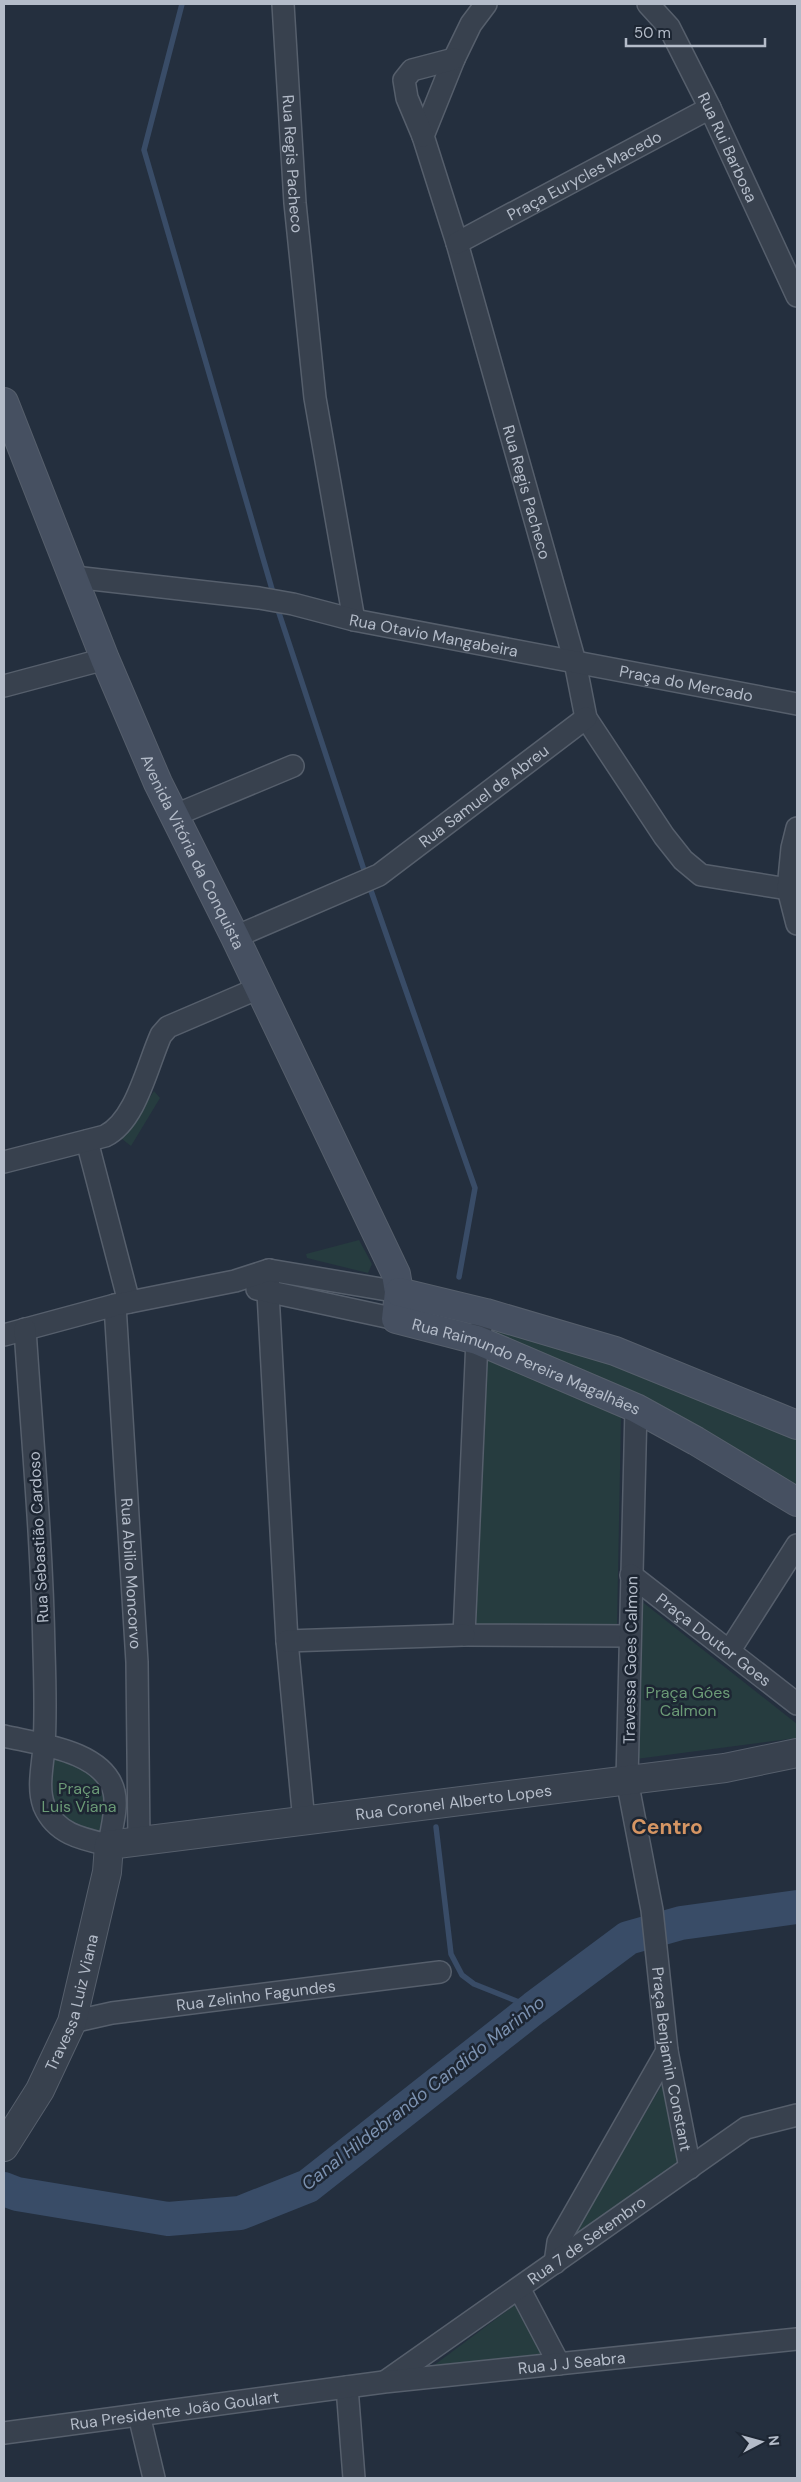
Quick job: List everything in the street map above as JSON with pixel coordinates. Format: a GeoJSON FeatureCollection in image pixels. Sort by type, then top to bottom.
{"type":"FeatureCollection","features":[{"type":"Feature","properties":{"kind":"main road","name":"Avenida Vitória da Conquista"},"geometry":{"type":"LineString","coordinates":[[4,402],[105,659],[173,816],[260,988],[396,1274],[399,1292]]}},
{"type":"Feature","properties":{"kind":"main road","name":"Rua Raimundo Pereira Magalhães"},"geometry":{"type":"LineString","coordinates":[[399,1292],[486,1313],[615,1351],[797,1425]]}},
{"type":"Feature","properties":{"kind":"main road"},"geometry":{"type":"LineString","coordinates":[[396,1318],[399,1292]]}},
{"type":"Feature","properties":{"kind":"main road","name":"Rua Raimundo Pereira Magalhães"},"geometry":{"type":"LineString","coordinates":[[396,1318],[477,1340],[636,1408],[696,1440],[797,1502]]}},
{"type":"Feature","properties":{"kind":"street","name":"Rua Regis Pacheco"},"geometry":{"type":"LineString","coordinates":[[282,4],[295,203],[315,398],[354,620]]}},
{"type":"Feature","properties":{"kind":"street"},"geometry":{"type":"LineString","coordinates":[[423,136],[454,59],[471,24],[486,4]]}},
{"type":"Feature","properties":{"kind":"street","name":"Rua Rui Barbosa"},"geometry":{"type":"LineString","coordinates":[[648,4],[669,27],[710,108],[797,296]]}},
{"type":"Feature","properties":{"kind":"street","name":"Rua Regis Pacheco"},"geometry":{"type":"LineString","coordinates":[[454,59],[412,70],[404,80],[406,98],[423,136],[457,243],[575,662],[586,718],[664,836],[683,860],[701,875],[788,889]]}},
{"type":"Feature","properties":{"kind":"street","name":"Praça Eurycles Macedo"},"geometry":{"type":"LineString","coordinates":[[457,243],[710,108]]}},
{"type":"Feature","properties":{"kind":"street","name":"Rua Otavio Mangabeira"},"geometry":{"type":"LineString","coordinates":[[74,577],[259,598],[292,604],[354,620],[575,662]]}},
{"type":"Feature","properties":{"kind":"street"},"geometry":{"type":"LineString","coordinates":[[4,686],[105,659]]}},
{"type":"Feature","properties":{"kind":"street","name":"Praça do Mercado"},"geometry":{"type":"LineString","coordinates":[[575,662],[797,704]]}},
{"type":"Feature","properties":{"kind":"street","name":"Rua Samuel de Abreu"},"geometry":{"type":"LineString","coordinates":[[235,937],[357,887],[380,875],[586,718]]}},
{"type":"Feature","properties":{"kind":"street"},"geometry":{"type":"LineString","coordinates":[[173,816],[293,766]]}},
{"type":"Feature","properties":{"kind":"street"},"geometry":{"type":"LineString","coordinates":[[797,828],[792,848],[788,889],[797,924]]}},
{"type":"Feature","properties":{"kind":"street"},"geometry":{"type":"LineString","coordinates":[[4,1162],[87,1141],[115,1131],[132,1107],[161,1035],[168,1028],[260,988]]}},
{"type":"Feature","properties":{"kind":"street","name":"Rua Abilio Moncorvo"},"geometry":{"type":"LineString","coordinates":[[87,1141],[122,1304],[137,1662],[139,1842]]}},
{"type":"Feature","properties":{"kind":"street"},"geometry":{"type":"LineString","coordinates":[[269,1270],[268,1293],[287,1641],[304,1822]]}},
{"type":"Feature","properties":{"kind":"street","name":"Rua Raimundo Pereira Magalhães"},"geometry":{"type":"LineString","coordinates":[[4,1335],[122,1304],[235,1282],[269,1270],[399,1292]]}},
{"type":"Feature","properties":{"kind":"street","name":"Rua Raimundo Pereira Magalhães"},"geometry":{"type":"LineString","coordinates":[[235,1282],[268,1293],[396,1318]]}},
{"type":"Feature","properties":{"kind":"street"},"geometry":{"type":"LineString","coordinates":[[464,1635],[477,1340],[486,1313]]}},
{"type":"Feature","properties":{"kind":"street","name":"Rua Sebastião Cardoso"},"geometry":{"type":"LineString","coordinates":[[25,1329],[44,1650],[44,1746]]}},
{"type":"Feature","properties":{"kind":"street","name":"Travessa Goes Calmon"},"geometry":{"type":"LineString","coordinates":[[636,1408],[627,1780],[652,1910]]}},
{"type":"Feature","properties":{"kind":"street"},"geometry":{"type":"LineString","coordinates":[[730,1650],[797,1545]]}},
{"type":"Feature","properties":{"kind":"street","name":"Praça Doutor Goes"},"geometry":{"type":"LineString","coordinates":[[631,1575],[730,1650],[797,1704]]}},
{"type":"Feature","properties":{"kind":"street"},"geometry":{"type":"LineString","coordinates":[[287,1641],[464,1635],[630,1636]]}},
{"type":"Feature","properties":{"kind":"street"},"geometry":{"type":"LineString","coordinates":[[4,1736],[44,1746],[90,1760],[101,1768],[110,1779],[114,1792],[115,1807],[109,1845],[78,1838],[63,1831],[51,1819],[44,1804],[41,1788],[44,1746]]}},
{"type":"Feature","properties":{"kind":"street","name":"Rua Coronel Alberto Lopes"},"geometry":{"type":"LineString","coordinates":[[109,1845],[725,1768],[797,1754]]}},
{"type":"Feature","properties":{"kind":"street","name":"Travessa Luiz Viana"},"geometry":{"type":"LineString","coordinates":[[4,2147],[40,2090],[72,2022],[106,1872],[109,1845]]}},
{"type":"Feature","properties":{"kind":"street","name":"Praça Benjamin Constant"},"geometry":{"type":"LineString","coordinates":[[652,1910],[667,2051],[690,2168]]}},
{"type":"Feature","properties":{"kind":"street","name":"Rua Zelinho Fagundes"},"geometry":{"type":"LineString","coordinates":[[72,2022],[112,2013],[440,1972]]}},
{"type":"Feature","properties":{"kind":"street"},"geometry":{"type":"LineString","coordinates":[[554,2263],[558,2242],[667,2051]]}},
{"type":"Feature","properties":{"kind":"street","name":"Rua 7 de Setembro"},"geometry":{"type":"LineString","coordinates":[[384,2382],[746,2128],[797,2115]]}},
{"type":"Feature","properties":{"kind":"street"},"geometry":{"type":"LineString","coordinates":[[519,2288],[559,2364]]}},
{"type":"Feature","properties":{"kind":"street","name":"Rua J J Seabra"},"geometry":{"type":"LineString","coordinates":[[347,2387],[797,2339]]}},
{"type":"Feature","properties":{"kind":"street"},"geometry":{"type":"LineString","coordinates":[[347,2387],[354,2478]]}},
{"type":"Feature","properties":{"kind":"street","name":"Rua Presidente João Goulart"},"geometry":{"type":"LineString","coordinates":[[4,2433],[347,2387]]}},
{"type":"Feature","properties":{"kind":"street"},"geometry":{"type":"LineString","coordinates":[[139,2415],[154,2478]]}},
{"type":"Feature","properties":{"kind":"green space"},"geometry":{"type":"Polygon","coordinates":[[[154,1091],[160,1098],[131,1146],[122,1139],[154,1091]]]}},
{"type":"Feature","properties":{"kind":"green space"},"geometry":{"type":"Polygon","coordinates":[[[359,1240],[372,1264],[368,1273],[307,1258],[306,1254],[359,1240]]]}},
{"type":"Feature","properties":{"kind":"green space"},"geometry":{"type":"Polygon","coordinates":[[[502,1324],[644,1377],[797,1440],[797,1491],[491,1335],[493,1327],[502,1324]]]}},
{"type":"Feature","properties":{"kind":"green space"},"geometry":{"type":"Polygon","coordinates":[[[487,1358],[621,1417],[617,1625],[476,1624],[487,1358]]]}},
{"type":"Feature","properties":{"kind":"green space","name":"Praça Góes Calmon"},"geometry":{"type":"Polygon","coordinates":[[[640,1600],[797,1724],[797,1738],[636,1759],[640,1600]]]}},
{"type":"Feature","properties":{"kind":"green space","name":"Praça Luis Viana"},"geometry":{"type":"Polygon","coordinates":[[[52,1758],[82,1767],[99,1781],[103,1789],[104,1798],[101,1833],[72,1823],[57,1808],[53,1799],[52,1758]]]}},
{"type":"Feature","properties":{"kind":"green space"},"geometry":{"type":"Polygon","coordinates":[[[662,2085],[677,2162],[572,2237],[662,2085]]]}},
{"type":"Feature","properties":{"kind":"green space"},"geometry":{"type":"Polygon","coordinates":[[[516,2304],[545,2357],[429,2369],[516,2304]]]}},
{"type":"Feature","properties":{"kind":"waterway"},"geometry":{"type":"LineString","coordinates":[[182,4],[144,150],[274,596]]}},
{"type":"Feature","properties":{"kind":"waterway"},"geometry":{"type":"LineString","coordinates":[[277,607],[366,876]]}},
{"type":"Feature","properties":{"kind":"waterway"},"geometry":{"type":"LineString","coordinates":[[369,885],[475,1188],[459,1277]]}},
{"type":"Feature","properties":{"kind":"waterway"},"geometry":{"type":"LineString","coordinates":[[436,1827],[451,1954],[462,1975],[474,1984],[534,2008]]}},
{"type":"Feature","properties":{"kind":"waterway","name":"Canal Hildebrando Candido Marinho"},"geometry":{"type":"LineString","coordinates":[[4,2189],[17,2194],[168,2219],[240,2213],[308,2186],[534,2008],[628,1938],[681,1923],[797,1907]]}},
{"type":"Feature","properties":{"kind":"district","name":"Centro"},"geometry":{"type":"Point","coordinates":[667,1827]}}]}
